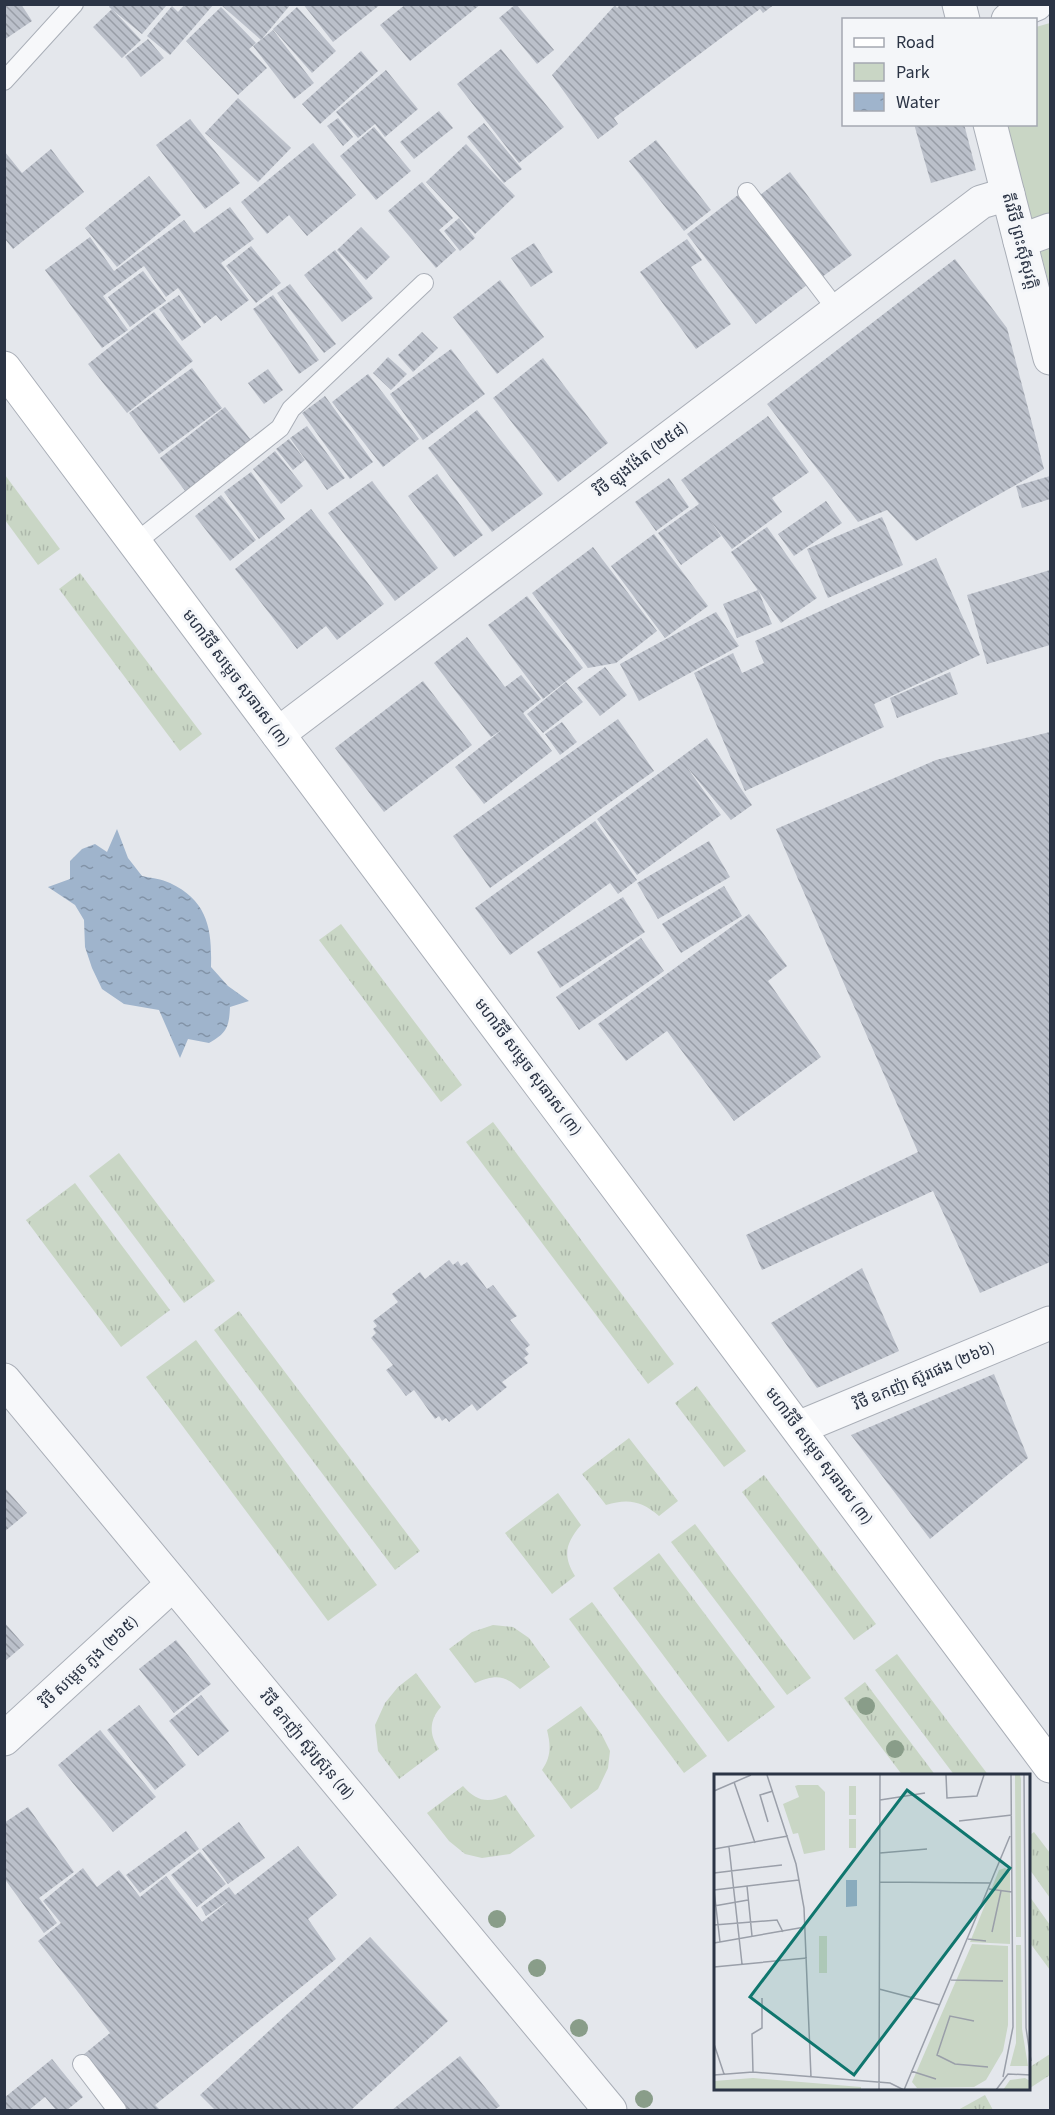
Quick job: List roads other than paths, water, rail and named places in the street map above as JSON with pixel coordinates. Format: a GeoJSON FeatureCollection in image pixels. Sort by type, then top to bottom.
{"type":"FeatureCollection","features":[{"type":"Feature","properties":{"kind":"street"},"geometry":{"type":"LineString","coordinates":[[1010,18],[1019,11],[1036,4]]}},
{"type":"Feature","properties":{"kind":"street","name":"តីរវិថី ព្រះស៊ីសុវត្តិ"},"geometry":{"type":"LineString","coordinates":[[991,126],[1050,358]]}},
{"type":"Feature","properties":{"kind":"street","name":"វិថី ឡុងង៉ែត (២៥៨)"},"geometry":{"type":"LineString","coordinates":[[278,734],[981,202],[1008,194]]}},
{"type":"Feature","properties":{"kind":"street"},"geometry":{"type":"LineString","coordinates":[[1020,241],[1050,230]]}},
{"type":"Feature","properties":{"kind":"street","name":"មហាវិថី សម្តេច សុធារស (៣)"},"geometry":{"type":"LineString","coordinates":[[4,369],[1050,1766]]}},
{"type":"Feature","properties":{"kind":"street","name":"វិថី ឧកញ៉ា ស៊ួរផេង (២៦៦)"},"geometry":{"type":"LineString","coordinates":[[798,1428],[1050,1323]]}},
{"type":"Feature","properties":{"kind":"street","name":"វិថី ឧកញ៉ា ស៊ួរស៊្រុន (៧)"},"geometry":{"type":"LineString","coordinates":[[7,1388],[610,2110]]}},
{"type":"Feature","properties":{"kind":"street","name":"វិថី សម្តេច ភួង (២៦៥)"},"geometry":{"type":"LineString","coordinates":[[4,1739],[173,1584]]}},
{"type":"Feature","properties":{"kind":"lane"},"geometry":{"type":"LineString","coordinates":[[4,81],[74,4]]}},
{"type":"Feature","properties":{"kind":"lane"},"geometry":{"type":"LineString","coordinates":[[747,192],[837,310]]}},
{"type":"Feature","properties":{"kind":"lane"},"geometry":{"type":"LineString","coordinates":[[135,543],[280,428],[291,409],[424,283]]}},
{"type":"Feature","properties":{"kind":"lane"},"geometry":{"type":"LineString","coordinates":[[81,2064],[117,2110]]}},
{"type":"Feature","properties":{"kind":"water"},"geometry":{"type":"Polygon","coordinates":[[[117,829],[128,858],[142,876],[170,883],[193,898],[200,907],[208,928],[211,967],[228,986],[249,1001],[230,1007],[226,1029],[209,1043],[188,1039],[180,1058],[159,1010],[124,1004],[102,989],[85,947],[84,920],[75,905],[48,887],[70,879],[70,861],[82,849],[95,844],[107,852],[117,829]]]}}]}
